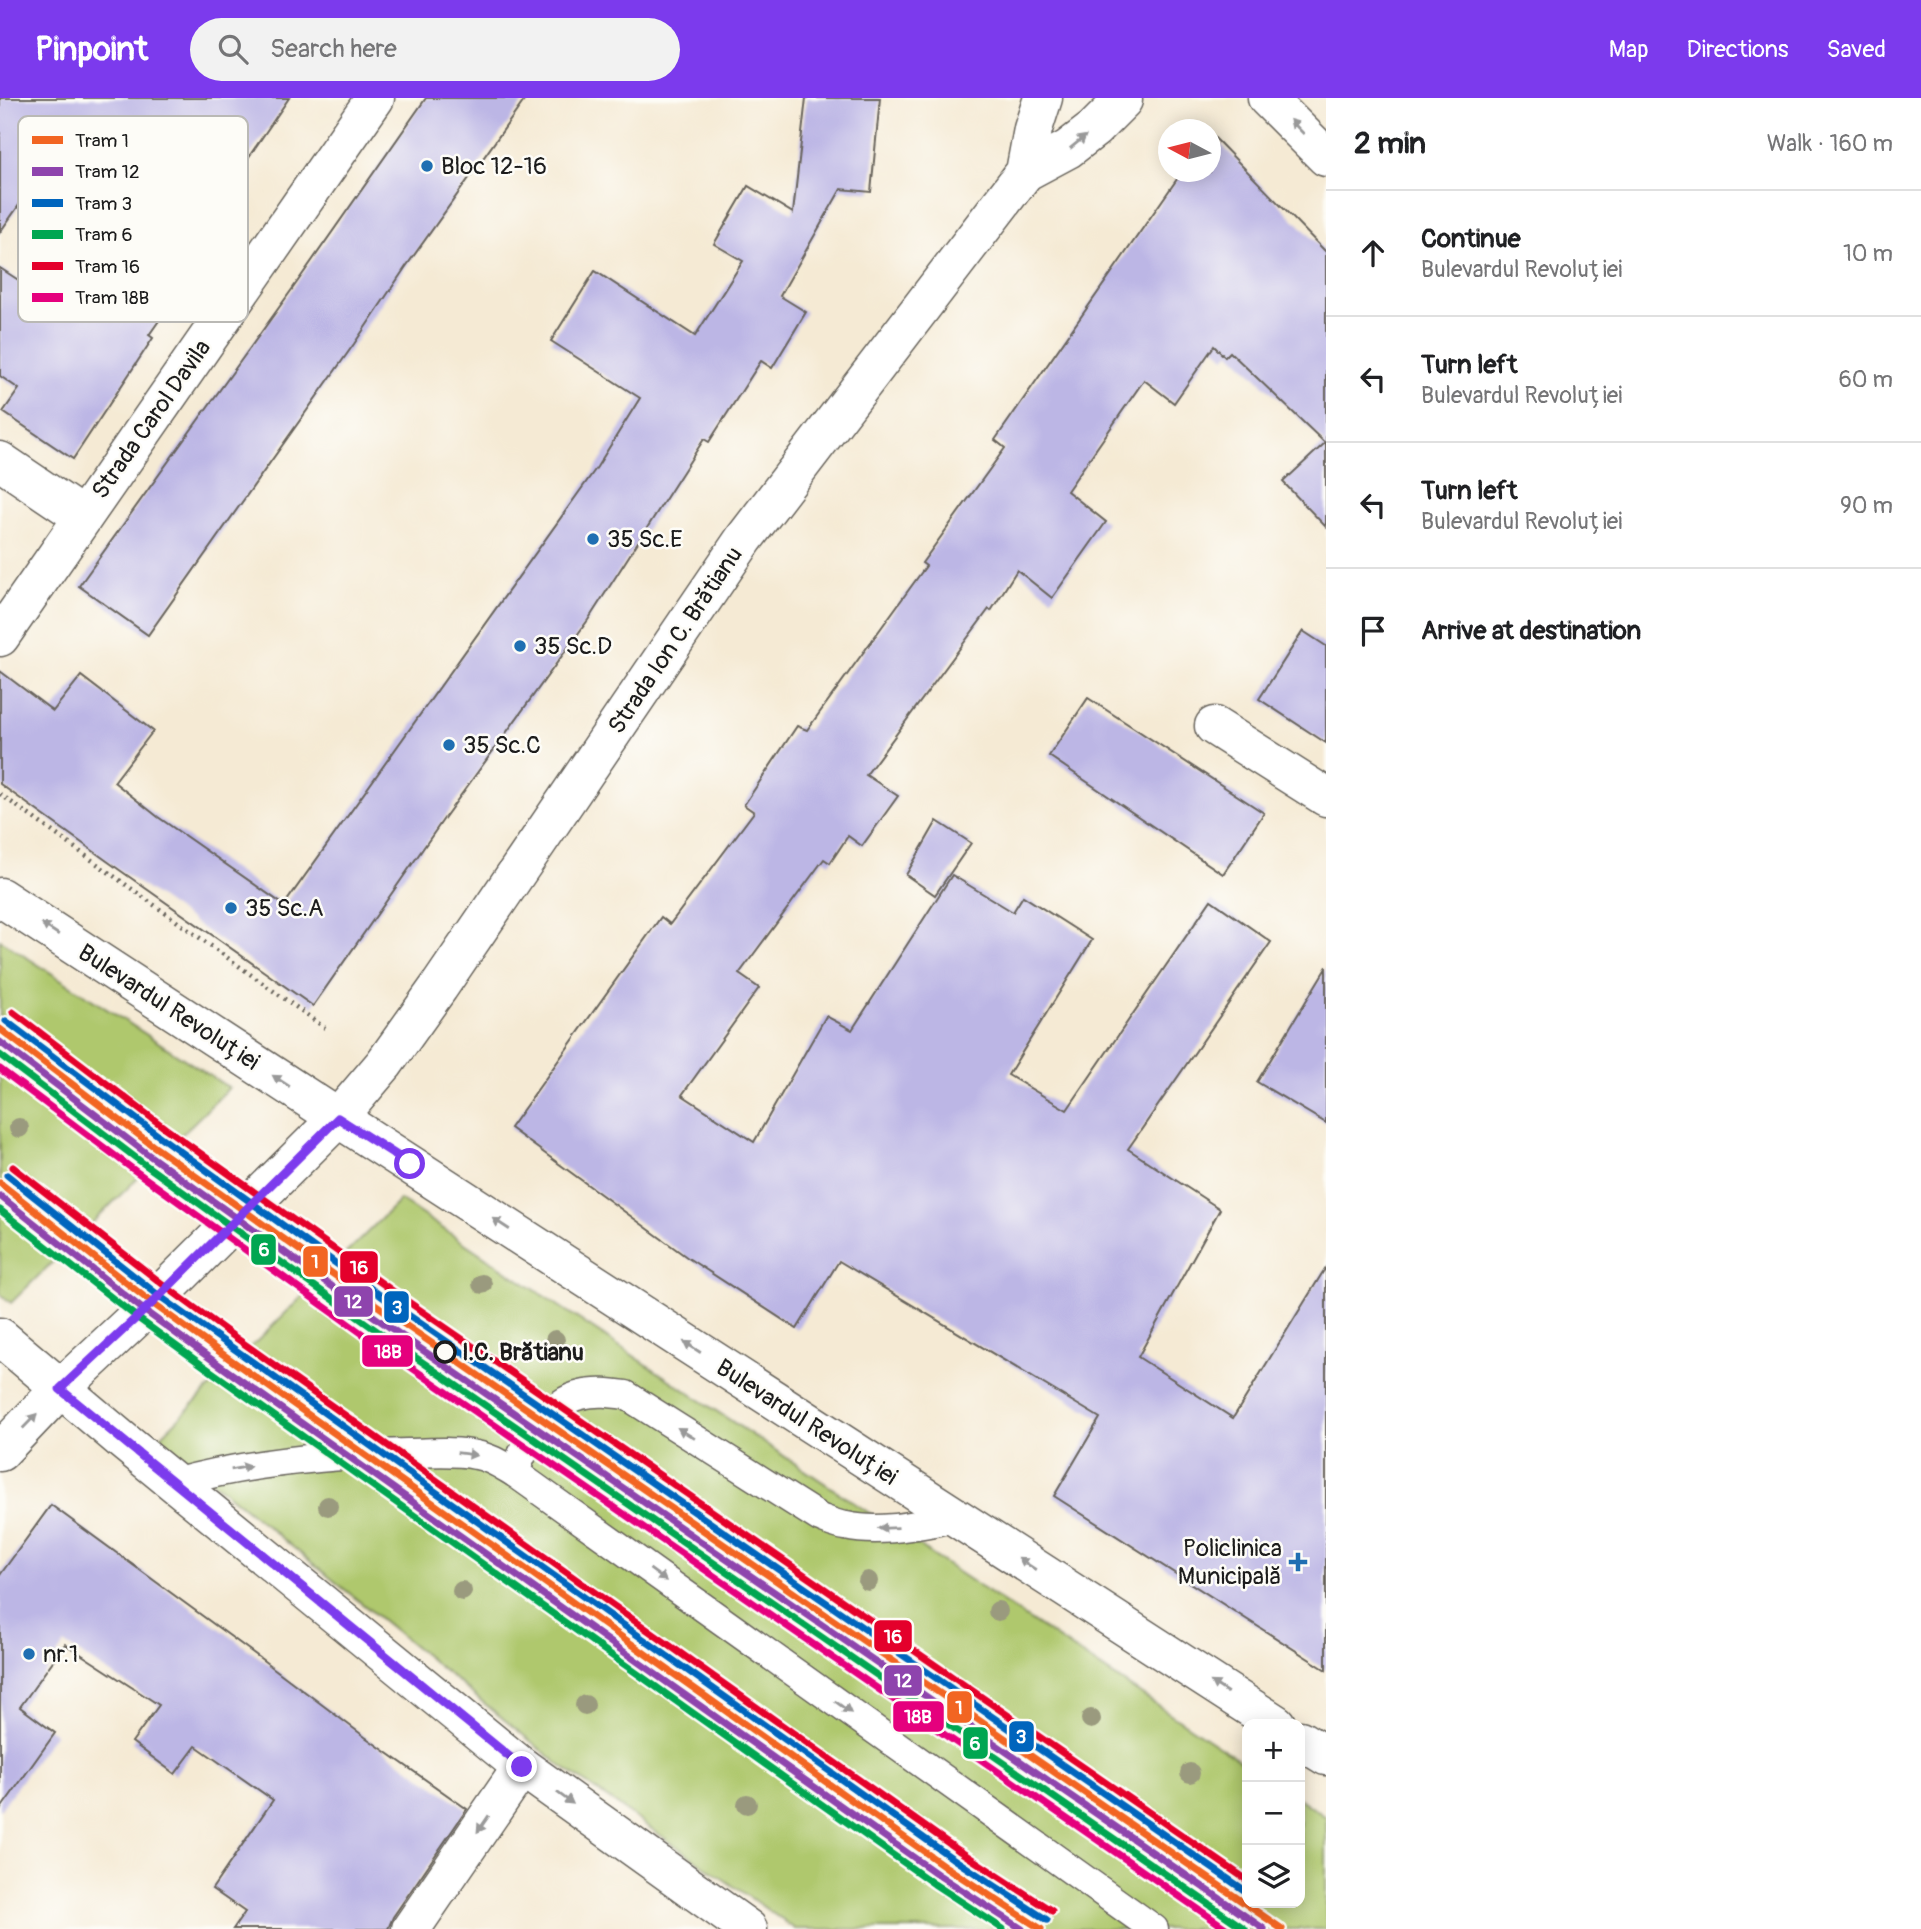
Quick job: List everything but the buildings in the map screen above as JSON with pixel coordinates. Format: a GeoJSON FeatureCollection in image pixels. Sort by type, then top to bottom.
{"type":"FeatureCollection","features":[{"type":"Feature","properties":{"kind":"main road","name":"Strada Carol Davila"},"geometry":{"type":"LineString","coordinates":[[248,280],[375,98]]}},
{"type":"Feature","properties":{"kind":"main road","name":"Strada Ion C. Brătianu"},"geometry":{"type":"LineString","coordinates":[[1025,172],[1032,129],[1043,98]]}},
{"type":"Feature","properties":{"kind":"main road"},"geometry":{"type":"LineString","coordinates":[[1267,98],[1326,157]]}},
{"type":"Feature","properties":{"kind":"main road","name":"Strada Ion C. Brătianu"},"geometry":{"type":"LineString","coordinates":[[338,1118],[384,1064],[431,998],[744,539],[1025,172],[1068,149],[1094,129],[1120,99]]}},
{"type":"Feature","properties":{"kind":"main road","name":"Strada Carol Davila"},"geometry":{"type":"LineString","coordinates":[[0,636],[219,322]]}},
{"type":"Feature","properties":{"kind":"main road"},"geometry":{"type":"LineString","coordinates":[[0,461],[83,517]]}},
{"type":"Feature","properties":{"kind":"main road"},"geometry":{"type":"LineString","coordinates":[[1214,726],[1326,797]]}},
{"type":"Feature","properties":{"kind":"main road","name":"Bulevardul Revoluției"},"geometry":{"type":"LineString","coordinates":[[0,897],[1268,1719]]}},
{"type":"Feature","properties":{"kind":"main road"},"geometry":{"type":"LineString","coordinates":[[0,1452],[60,1389],[152,1303],[338,1118]]}},
{"type":"Feature","properties":{"kind":"main road"},"geometry":{"type":"LineString","coordinates":[[0,1337],[522,1767],[748,1929]]}},
{"type":"Feature","properties":{"kind":"main road"},"geometry":{"type":"LineString","coordinates":[[1305,1743],[1326,1756]]}},
{"type":"Feature","properties":{"kind":"main road"},"geometry":{"type":"LineString","coordinates":[[411,1929],[522,1767]]}},
{"type":"Feature","properties":{"kind":"lane"},"geometry":{"type":"LineString","coordinates":[[515,1473],[532,1435],[559,1406],[578,1395],[603,1392],[626,1395],[820,1518],[846,1527],[868,1529],[902,1527],[955,1518]]}},
{"type":"Feature","properties":{"kind":"lane"},"geometry":{"type":"LineString","coordinates":[[174,1483],[205,1474],[285,1461],[401,1453],[455,1452],[477,1455],[515,1473],[1154,1929]]}},
{"type":"Feature","properties":{"kind":"path"},"geometry":{"type":"LineString","coordinates":[[0,794],[325,1028]]}},
{"type":"Feature","properties":{"kind":"green space"},"geometry":{"type":"Polygon","coordinates":[[[0,940],[229,1088],[11,1303],[0,1294],[0,940]]]}},
{"type":"Feature","properties":{"kind":"green space"},"geometry":{"type":"Polygon","coordinates":[[[400,1200],[1242,1762],[1242,1908],[1305,1908],[1305,1802],[1326,1817],[1326,1929],[795,1929],[561,1766],[159,1438],[400,1200]]]}},
{"type":"Feature","properties":{"kind":"tram line","name":"16"},"geometry":{"type":"LineString","coordinates":[[13,1012],[165,1128],[397,1294],[1242,1877]]}},
{"type":"Feature","properties":{"kind":"tram line","name":"3"},"geometry":{"type":"LineString","coordinates":[[6,1021],[159,1136],[391,1303],[1242,1889]]}},
{"type":"Feature","properties":{"kind":"tram line","name":"1"},"geometry":{"type":"LineString","coordinates":[[0,1029],[152,1145],[385,1311],[1282,1929]]}},
{"type":"Feature","properties":{"kind":"tram line","name":"12"},"geometry":{"type":"LineString","coordinates":[[0,1042],[146,1153],[379,1320],[1264,1929]]}},
{"type":"Feature","properties":{"kind":"tram line","name":"6"},"geometry":{"type":"LineString","coordinates":[[0,1055],[140,1161],[373,1328],[1245,1929]]}},
{"type":"Feature","properties":{"kind":"tram line","name":"18B"},"geometry":{"type":"LineString","coordinates":[[0,1069],[134,1170],[367,1337],[1227,1929]]}},
{"type":"Feature","properties":{"kind":"tram line","name":"16"},"geometry":{"type":"LineString","coordinates":[[13,1167],[229,1333],[958,1850],[1052,1911]]}},
{"type":"Feature","properties":{"kind":"tram line","name":"3"},"geometry":{"type":"LineString","coordinates":[[7,1175],[158,1295],[952,1858],[1047,1920]]}},
{"type":"Feature","properties":{"kind":"tram line","name":"1"},"geometry":{"type":"LineString","coordinates":[[0,1183],[152,1303],[217,1350],[946,1867],[1041,1929]]}},
{"type":"Feature","properties":{"kind":"tram line","name":"12"},"geometry":{"type":"LineString","coordinates":[[0,1196],[145,1311],[211,1359],[940,1876],[1022,1929]]}},
{"type":"Feature","properties":{"kind":"tram line","name":"6"},"geometry":{"type":"LineString","coordinates":[[0,1210],[205,1367],[934,1884],[1003,1929]]}},
{"type":"Feature","properties":{"kind":"place","name":"Bloc 12-16"},"geometry":{"type":"Point","coordinates":[427,166]}},
{"type":"Feature","properties":{"kind":"place","name":"35 Sc.E"},"geometry":{"type":"Point","coordinates":[593,539]}},
{"type":"Feature","properties":{"kind":"place","name":"35 Sc.D"},"geometry":{"type":"Point","coordinates":[520,646]}},
{"type":"Feature","properties":{"kind":"place","name":"35 Sc.C"},"geometry":{"type":"Point","coordinates":[449,745]}},
{"type":"Feature","properties":{"kind":"place","name":"35 Sc.A"},"geometry":{"type":"Point","coordinates":[231,908]}},
{"type":"Feature","properties":{"kind":"place","name":"I.C. Brătianu"},"geometry":{"type":"Point","coordinates":[445,1352]}},
{"type":"Feature","properties":{"kind":"place","name":"Policlinica Municipală"},"geometry":{"type":"Point","coordinates":[1298,1562]}},
{"type":"Feature","properties":{"kind":"place","name":"nr.1"},"geometry":{"type":"Point","coordinates":[29,1654]}},
{"type":"Feature","properties":{"kind":"route"},"geometry":{"type":"LineString","coordinates":[[410,1164],[338,1118],[152,1303],[60,1389],[522,1767]]}}]}
